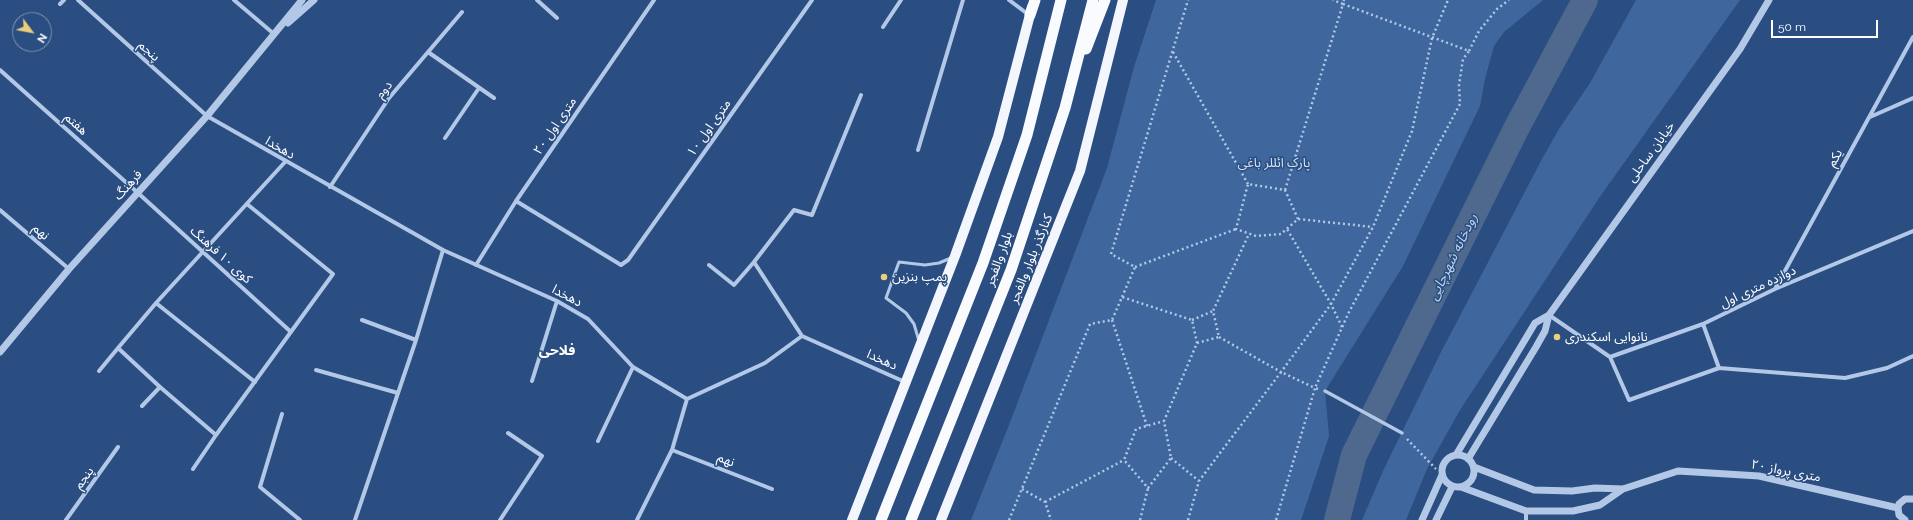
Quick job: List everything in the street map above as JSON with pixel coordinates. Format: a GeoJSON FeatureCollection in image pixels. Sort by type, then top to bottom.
{"type":"FeatureCollection","features":[{"type":"Feature","properties":{"kind":"highway"},"geometry":{"type":"LineString","coordinates":[[1030,15],[1034,0]]}},
{"type":"Feature","properties":{"kind":"highway","name":"بلوار والفجر"},"geometry":{"type":"LineString","coordinates":[[881,520],[983,263],[1027,135],[1061,0]]}},
{"type":"Feature","properties":{"kind":"highway","name":"بلوار والفجر"},"geometry":{"type":"LineString","coordinates":[[911,520],[1011,270],[1065,108],[1093,0]]}},
{"type":"Feature","properties":{"kind":"highway"},"geometry":{"type":"LineString","coordinates":[[1065,108],[1105,0]]}},
{"type":"Feature","properties":{"kind":"main road","name":"کنارگذر بلوار والفجر"},"geometry":{"type":"LineString","coordinates":[[941,520],[1080,171],[1123,0]]}},
{"type":"Feature","properties":{"kind":"main road"},"geometry":{"type":"LineString","coordinates":[[852,520],[955,256],[998,137],[1030,15]]}},
{"type":"Feature","properties":{"kind":"street"},"geometry":{"type":"LineString","coordinates":[[60,4],[64,0]]}},
{"type":"Feature","properties":{"kind":"street","name":"پنجم"},"geometry":{"type":"LineString","coordinates":[[78,0],[207,116]]}},
{"type":"Feature","properties":{"kind":"street"},"geometry":{"type":"LineString","coordinates":[[234,0],[274,34]]}},
{"type":"Feature","properties":{"kind":"street","name":"فرهنگ"},"geometry":{"type":"LineString","coordinates":[[0,351],[69,269],[207,116],[302,0]]}},
{"type":"Feature","properties":{"kind":"street","name":"فرهنگ"},"geometry":{"type":"LineString","coordinates":[[274,34],[314,0]]}},
{"type":"Feature","properties":{"kind":"street"},"geometry":{"type":"LineString","coordinates":[[537,0],[557,18]]}},
{"type":"Feature","properties":{"kind":"street","name":"۲۰ متری اول"},"geometry":{"type":"LineString","coordinates":[[476,265],[516,201],[654,0]]}},
{"type":"Feature","properties":{"kind":"street","name":"۱۰ متری اول"},"geometry":{"type":"LineString","coordinates":[[516,201],[621,265],[628,260],[812,0]]}},
{"type":"Feature","properties":{"kind":"street"},"geometry":{"type":"LineString","coordinates":[[883,27],[901,0]]}},
{"type":"Feature","properties":{"kind":"street"},"geometry":{"type":"LineString","coordinates":[[918,150],[963,0]]}},
{"type":"Feature","properties":{"kind":"street"},"geometry":{"type":"LineString","coordinates":[[1009,0],[1030,15]]}},
{"type":"Feature","properties":{"kind":"street","name":"خیابان ساحلی"},"geometry":{"type":"LineString","coordinates":[[1468,458],[1536,347],[1545,331],[1549,315],[1740,49],[1769,0]]}},
{"type":"Feature","properties":{"kind":"street","name":"دوم"},"geometry":{"type":"LineString","coordinates":[[330,187],[389,98],[462,12]]}},
{"type":"Feature","properties":{"kind":"street","name":"یکم"},"geometry":{"type":"LineString","coordinates":[[1775,289],[1913,37]]}},
{"type":"Feature","properties":{"kind":"street"},"geometry":{"type":"LineString","coordinates":[[428,52],[494,98]]}},
{"type":"Feature","properties":{"kind":"street","name":"هفتم"},"geometry":{"type":"LineString","coordinates":[[0,70],[138,192]]}},
{"type":"Feature","properties":{"kind":"street"},"geometry":{"type":"LineString","coordinates":[[445,138],[479,88]]}},
{"type":"Feature","properties":{"kind":"street"},"geometry":{"type":"LineString","coordinates":[[709,265],[734,285],[754,262],[794,210],[812,215],[861,95]]}},
{"type":"Feature","properties":{"kind":"street"},"geometry":{"type":"LineString","coordinates":[[1869,118],[1913,98]]}},
{"type":"Feature","properties":{"kind":"street","name":"دهخدا"},"geometry":{"type":"LineString","coordinates":[[207,116],[285,162],[443,250],[557,301],[588,319],[633,368],[687,399]]}},
{"type":"Feature","properties":{"kind":"street"},"geometry":{"type":"LineString","coordinates":[[99,371],[156,303],[285,162]]}},
{"type":"Feature","properties":{"kind":"street","name":"کوی ۱۰ فرهنگ"},"geometry":{"type":"LineString","coordinates":[[138,192],[291,332]]}},
{"type":"Feature","properties":{"kind":"street"},"geometry":{"type":"LineString","coordinates":[[194,469],[216,435],[333,274],[247,204]]}},
{"type":"Feature","properties":{"kind":"street","name":"نهم"},"geometry":{"type":"LineString","coordinates":[[0,210],[69,269]]}},
{"type":"Feature","properties":{"kind":"street","name":"دوازده متری اول"},"geometry":{"type":"LineString","coordinates":[[1610,356],[1703,324],[1775,289],[1913,231]]}},
{"type":"Feature","properties":{"kind":"street"},"geometry":{"type":"LineString","coordinates":[[355,520],[416,340],[443,250]]}},
{"type":"Feature","properties":{"kind":"street"},"geometry":{"type":"LineString","coordinates":[[637,520],[672,450],[687,399],[765,362],[802,336],[754,262]]}},
{"type":"Feature","properties":{"kind":"street"},"geometry":{"type":"LineString","coordinates":[[532,381],[557,301]]}},
{"type":"Feature","properties":{"kind":"street"},"geometry":{"type":"LineString","coordinates":[[156,303],[255,382]]}},
{"type":"Feature","properties":{"kind":"street"},"geometry":{"type":"LineString","coordinates":[[1549,315],[1610,356],[1629,400],[1719,368],[1845,378],[1887,368],[1913,356]]}},
{"type":"Feature","properties":{"kind":"street","name":"خیابان ساحلی"},"geometry":{"type":"LineString","coordinates":[[1456,455],[1535,323],[1549,315]]}},
{"type":"Feature","properties":{"kind":"street"},"geometry":{"type":"LineString","coordinates":[[362,320],[416,340]]}},
{"type":"Feature","properties":{"kind":"street"},"geometry":{"type":"LineString","coordinates":[[1703,324],[1719,368]]}},
{"type":"Feature","properties":{"kind":"street","name":"دهخدا"},"geometry":{"type":"LineString","coordinates":[[802,336],[906,382]]}},
{"type":"Feature","properties":{"kind":"street"},"geometry":{"type":"LineString","coordinates":[[118,348],[160,387],[216,435]]}},
{"type":"Feature","properties":{"kind":"street"},"geometry":{"type":"LineString","coordinates":[[598,441],[633,368]]}},
{"type":"Feature","properties":{"kind":"street"},"geometry":{"type":"LineString","coordinates":[[316,370],[398,393]]}},
{"type":"Feature","properties":{"kind":"street"},"geometry":{"type":"LineString","coordinates":[[142,406],[160,387]]}},
{"type":"Feature","properties":{"kind":"street"},"geometry":{"type":"LineString","coordinates":[[1325,391],[1402,433]]}},
{"type":"Feature","properties":{"kind":"street"},"geometry":{"type":"LineString","coordinates":[[282,414],[260,487],[300,520]]}},
{"type":"Feature","properties":{"kind":"street"},"geometry":{"type":"LineString","coordinates":[[500,520],[542,456],[508,434]]}},
{"type":"Feature","properties":{"kind":"street","name":"پنجم"},"geometry":{"type":"LineString","coordinates":[[66,520],[118,447]]}},
{"type":"Feature","properties":{"kind":"street","name":"نهم"},"geometry":{"type":"LineString","coordinates":[[672,450],[772,489]]}},
{"type":"Feature","properties":{"kind":"street"},"geometry":{"type":"LineString","coordinates":[[1422,520],[1442,475],[1443,464],[1451,456],[1456,455],[1468,458],[1474,467],[1473,478],[1466,486],[1461,488],[1452,487],[1447,484],[1442,475]]}},
{"type":"Feature","properties":{"kind":"street","name":"۲۰ متری پرواز"},"geometry":{"type":"LineString","coordinates":[[1474,467],[1534,490],[1572,491],[1595,488],[1623,489]]}},
{"type":"Feature","properties":{"kind":"street","name":"۲۰ متری پرواز"},"geometry":{"type":"LineString","coordinates":[[1461,488],[1526,511],[1573,511],[1600,505],[1623,489],[1678,471],[1759,476],[1898,508]]}},
{"type":"Feature","properties":{"kind":"street"},"geometry":{"type":"LineString","coordinates":[[1436,520],[1452,487]]}},
{"type":"Feature","properties":{"kind":"street"},"geometry":{"type":"LineString","coordinates":[[1905,520],[1899,515],[1898,508],[1905,499],[1913,499]]}},
{"type":"Feature","properties":{"kind":"street"},"geometry":{"type":"LineString","coordinates":[[1526,511],[1526,520]]}},
{"type":"Feature","properties":{"kind":"lane"},"geometry":{"type":"LineString","coordinates":[[920,343],[914,324],[906,313],[886,298],[899,262],[925,265],[939,263],[955,256]]}},
{"type":"Feature","properties":{"kind":"path"},"geometry":{"type":"LineString","coordinates":[[1188,0],[1111,254],[1135,266],[1236,229],[1256,236],[1281,234],[1298,219],[1373,227]]}},
{"type":"Feature","properties":{"kind":"path"},"geometry":{"type":"LineString","coordinates":[[1333,0],[1469,51]]}},
{"type":"Feature","properties":{"kind":"path"},"geometry":{"type":"LineString","coordinates":[[1298,219],[1285,190],[1344,0]]}},
{"type":"Feature","properties":{"kind":"path"},"geometry":{"type":"LineString","coordinates":[[1188,520],[1199,481],[1331,304],[1373,227],[1412,131],[1432,38],[1448,0]]}},
{"type":"Feature","properties":{"kind":"path"},"geometry":{"type":"LineString","coordinates":[[1276,520],[1315,388],[1342,328],[1460,104],[1459,85],[1463,59],[1469,51],[1479,31],[1497,9],[1509,0]]}},
{"type":"Feature","properties":{"kind":"path"},"geometry":{"type":"LineString","coordinates":[[1173,52],[1248,184],[1236,229]]}},
{"type":"Feature","properties":{"kind":"path"},"geometry":{"type":"LineString","coordinates":[[1248,184],[1285,190]]}},
{"type":"Feature","properties":{"kind":"path"},"geometry":{"type":"LineString","coordinates":[[1287,229],[1331,304],[1342,328]]}},
{"type":"Feature","properties":{"kind":"path"},"geometry":{"type":"LineString","coordinates":[[1219,337],[1213,311],[1248,234]]}},
{"type":"Feature","properties":{"kind":"path"},"geometry":{"type":"LineString","coordinates":[[1135,266],[1112,320],[1147,426]]}},
{"type":"Feature","properties":{"kind":"path"},"geometry":{"type":"LineString","coordinates":[[1122,297],[1192,320],[1213,311]]}},
{"type":"Feature","properties":{"kind":"path"},"geometry":{"type":"LineString","coordinates":[[1009,520],[1090,324],[1112,320]]}},
{"type":"Feature","properties":{"kind":"path"},"geometry":{"type":"LineString","coordinates":[[1192,320],[1197,343],[1164,421],[1171,458],[1199,481]]}},
{"type":"Feature","properties":{"kind":"path"},"geometry":{"type":"LineString","coordinates":[[1197,343],[1219,337],[1281,372],[1315,388]]}},
{"type":"Feature","properties":{"kind":"path"},"geometry":{"type":"LineString","coordinates":[[1045,502],[1124,460],[1136,429],[1164,421]]}},
{"type":"Feature","properties":{"kind":"path"},"geometry":{"type":"LineString","coordinates":[[1411,444],[1442,475]]}},
{"type":"Feature","properties":{"kind":"path"},"geometry":{"type":"LineString","coordinates":[[1140,520],[1148,488],[1171,458]]}},
{"type":"Feature","properties":{"kind":"path"},"geometry":{"type":"LineString","coordinates":[[1124,460],[1148,488]]}},
{"type":"Feature","properties":{"kind":"path"},"geometry":{"type":"LineString","coordinates":[[1022,488],[1045,502],[1051,520]]}},
{"type":"Feature","properties":{"kind":"green space","name":"پارک ائللر باغی"},"geometry":{"type":"Polygon","coordinates":[[[1156,0],[1543,0],[1504,32],[1494,46],[1485,79],[1480,106],[1403,266],[1325,391],[1329,436],[1301,520],[971,520],[1009,425],[1107,168],[1134,67],[1156,0]]]}},
{"type":"Feature","properties":{"kind":"green space"},"geometry":{"type":"Polygon","coordinates":[[[1636,0],[1740,0],[1599,198],[1460,410],[1427,469],[1406,520],[1362,520],[1383,471],[1440,354],[1542,159],[1559,129],[1590,83],[1636,0]]]}},
{"type":"Feature","properties":{"kind":"waterway","name":"رودخانه شهرچایی"},"geometry":{"type":"LineString","coordinates":[[1337,520],[1354,455],[1516,129],[1585,0]]}},
{"type":"Feature","properties":{"kind":"place","name":"پمپ بنزین"},"geometry":{"type":"Point","coordinates":[884,277]}},
{"type":"Feature","properties":{"kind":"place","name":"نانوایی اسکندری"},"geometry":{"type":"Point","coordinates":[1557,337]}},
{"type":"Feature","properties":{"kind":"district","name":"فلاحی"},"geometry":{"type":"Point","coordinates":[557,351]}}]}
